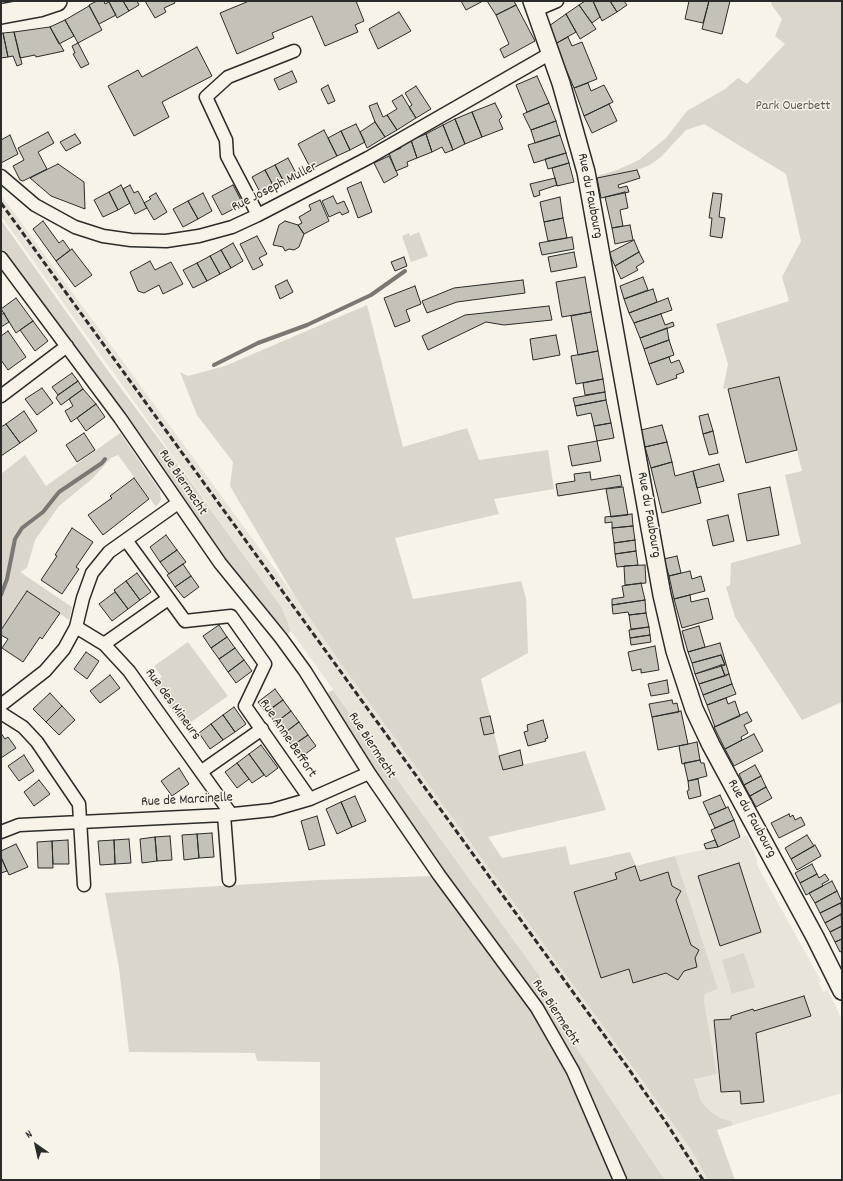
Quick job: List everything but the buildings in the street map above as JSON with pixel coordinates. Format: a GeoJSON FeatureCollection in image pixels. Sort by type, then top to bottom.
{"type":"FeatureCollection","features":[{"type":"Feature","properties":{"kind":"main road"},"geometry":{"type":"LineString","coordinates":[[1,14],[39,7],[57,1]]}},
{"type":"Feature","properties":{"kind":"main road","name":"Rue du Faubourg"},"geometry":{"type":"LineString","coordinates":[[534,6],[570,112],[586,172],[662,595],[675,651],[694,709],[711,745],[816,937],[842,991]]}},
{"type":"Feature","properties":{"kind":"street"},"geometry":{"type":"LineString","coordinates":[[534,6],[557,1]]}},
{"type":"Feature","properties":{"kind":"street"},"geometry":{"type":"LineString","coordinates":[[258,216],[226,156],[226,140],[206,97],[228,78],[294,50]]}},
{"type":"Feature","properties":{"kind":"street","name":"Rue Joseph Muller"},"geometry":{"type":"LineString","coordinates":[[1,176],[35,205],[75,227],[103,236],[131,240],[166,241],[199,236],[232,227],[258,216],[368,158],[551,53]]}},
{"type":"Feature","properties":{"kind":"street","name":"Rue Biermecht"},"geometry":{"type":"LineString","coordinates":[[1,258],[35,306],[67,346],[120,418],[220,563],[281,638],[305,671],[370,773],[439,874],[537,1008],[573,1071],[620,1180]]}},
{"type":"Feature","properties":{"kind":"street"},"geometry":{"type":"LineString","coordinates":[[1,396],[67,346]]}},
{"type":"Feature","properties":{"kind":"street"},"geometry":{"type":"LineString","coordinates":[[1,705],[45,671],[64,649],[76,627],[83,598],[92,573],[109,552],[178,503]]}},
{"type":"Feature","properties":{"kind":"street","name":"Rue Anne Beffort"},"geometry":{"type":"LineString","coordinates":[[126,540],[185,622],[231,616],[265,664],[245,706],[310,800]]}},
{"type":"Feature","properties":{"kind":"street"},"geometry":{"type":"LineString","coordinates":[[104,644],[168,599]]}},
{"type":"Feature","properties":{"kind":"street","name":"Rue des Mineurs"},"geometry":{"type":"LineString","coordinates":[[76,627],[104,644],[129,671],[202,772],[227,814]]}},
{"type":"Feature","properties":{"kind":"street"},"geometry":{"type":"LineString","coordinates":[[1,713],[23,727],[37,742],[79,804],[84,884]]}},
{"type":"Feature","properties":{"kind":"street"},"geometry":{"type":"LineString","coordinates":[[202,772],[262,729]]}},
{"type":"Feature","properties":{"kind":"street","name":"Rue de Marcinelle"},"geometry":{"type":"LineString","coordinates":[[1,832],[19,825],[227,814],[272,810],[310,800],[370,773]]}},
{"type":"Feature","properties":{"kind":"street"},"geometry":{"type":"LineString","coordinates":[[227,814],[229,880]]}},
{"type":"Feature","properties":{"kind":"shaded area"},"geometry":{"type":"Polygon","coordinates":[[[1,195],[296,598],[692,1151],[708,1180],[665,1180],[568,1035],[541,978],[291,631],[282,608],[1,216],[1,195]]]}},
{"type":"Feature","properties":{"kind":"shaded area"},"geometry":{"type":"Polygon","coordinates":[[[747,835],[757,859],[757,865],[821,981],[819,983],[823,992],[828,990],[842,1020],[842,1093],[733,1125],[731,1121],[720,1118],[710,1111],[701,1101],[694,1078],[717,1074],[704,1002],[705,994],[718,989],[675,856],[721,846],[747,835]]]}},
{"type":"Feature","properties":{"kind":"green space","name":"Park Ouerbett"},"geometry":{"type":"Polygon","coordinates":[[[772,1],[842,1],[842,702],[802,720],[735,617],[726,587],[730,585],[731,563],[801,544],[785,475],[802,471],[779,377],[723,389],[728,364],[716,324],[789,301],[782,277],[801,241],[786,174],[704,124],[686,130],[661,157],[650,165],[637,170],[597,178],[597,176],[617,170],[639,160],[666,138],[687,111],[725,89],[738,78],[747,84],[785,44],[775,36],[782,19],[771,4],[772,1]]]}},
{"type":"Feature","properties":{"kind":"green space"},"geometry":{"type":"Polygon","coordinates":[[[1,220],[111,375],[282,608],[291,631],[288,634],[224,559],[99,379],[88,368],[1,248],[1,220]]]}},
{"type":"Feature","properties":{"kind":"green space"},"geometry":{"type":"Polygon","coordinates":[[[419,232],[428,256],[411,262],[402,236],[409,233],[410,236],[419,232]]]}},
{"type":"Feature","properties":{"kind":"green space"},"geometry":{"type":"Polygon","coordinates":[[[367,305],[403,447],[467,428],[479,460],[548,450],[554,489],[494,499],[499,514],[395,538],[413,599],[521,581],[526,598],[528,653],[481,679],[503,769],[585,751],[606,810],[488,837],[502,858],[566,846],[570,865],[630,852],[636,866],[675,856],[718,989],[705,994],[704,1002],[717,1074],[694,1079],[701,1101],[710,1111],[720,1118],[731,1121],[733,1125],[717,1130],[735,1180],[708,1180],[692,1151],[636,1072],[340,662],[296,598],[230,486],[233,462],[197,415],[180,372],[188,376],[225,366],[367,305]]]}},
{"type":"Feature","properties":{"kind":"green space"},"geometry":{"type":"Polygon","coordinates":[[[120,433],[160,491],[161,500],[156,507],[118,455],[111,458],[92,479],[59,506],[35,540],[27,568],[20,572],[72,607],[69,620],[27,591],[1,630],[1,474],[25,455],[46,486],[120,433]]]}},
{"type":"Feature","properties":{"kind":"green space"},"geometry":{"type":"Polygon","coordinates":[[[188,642],[228,696],[184,727],[152,683],[162,677],[154,666],[188,642]]]}},
{"type":"Feature","properties":{"kind":"green space"},"geometry":{"type":"Polygon","coordinates":[[[333,690],[541,978],[568,1035],[665,1180],[620,1180],[573,1071],[439,875],[326,694],[333,690]]]}},
{"type":"Feature","properties":{"kind":"green space"},"geometry":{"type":"Polygon","coordinates":[[[433,876],[554,1040],[618,1180],[320,1180],[320,1062],[257,1061],[255,1053],[129,1052],[119,968],[105,893],[318,880],[433,876]]]}},
{"type":"Feature","properties":{"kind":"green space"},"geometry":{"type":"Polygon","coordinates":[[[744,953],[755,987],[732,994],[722,960],[744,953]]]}},
{"type":"Feature","properties":{"kind":"waterway"},"geometry":{"type":"LineString","coordinates":[[214,365],[258,343],[307,325],[371,295],[405,271]]}},
{"type":"Feature","properties":{"kind":"waterway"},"geometry":{"type":"LineString","coordinates":[[1,595],[7,579],[15,539],[22,528],[43,512],[59,492],[102,463],[105,459]]}},
{"type":"Feature","properties":{"kind":"railway"},"geometry":{"type":"LineString","coordinates":[[1,203],[628,1068],[667,1124],[703,1180]]}}]}
